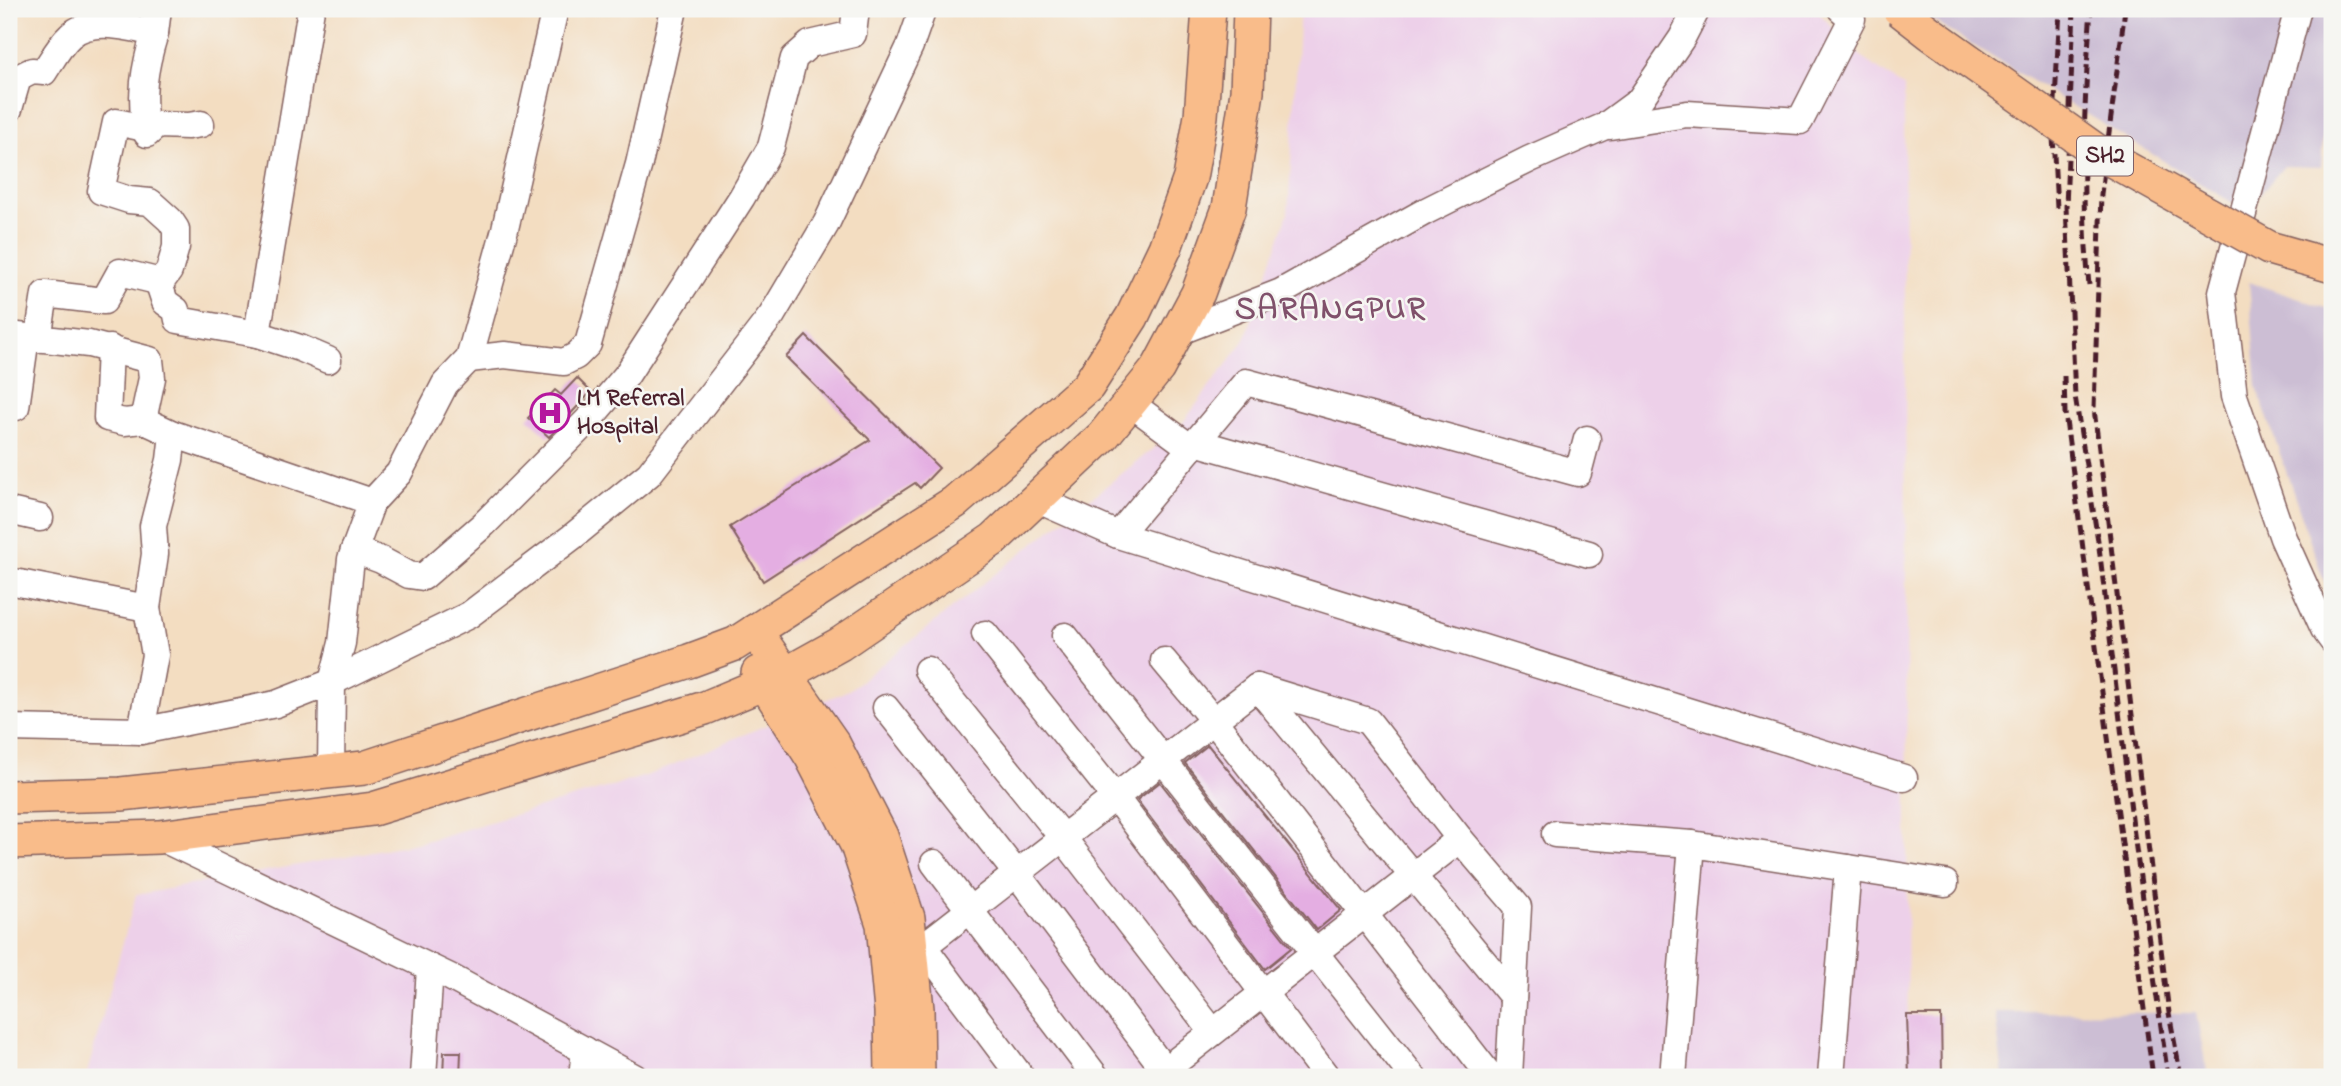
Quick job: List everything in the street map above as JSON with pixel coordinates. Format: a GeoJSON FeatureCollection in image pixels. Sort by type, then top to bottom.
{"type":"FeatureCollection","features":[{"type":"Feature","properties":{"kind":"main road"},"geometry":{"type":"LineString","coordinates":[[9,797],[121,794],[364,768],[689,661],[745,637],[955,502],[1088,386],[1132,317],[1165,248],[1190,178],[1201,116],[1209,9]]}},
{"type":"Feature","properties":{"kind":"main road"},"geometry":{"type":"LineString","coordinates":[[9,842],[159,837],[373,808],[705,708],[776,678],[840,644],[994,538],[1103,436],[1158,368],[1198,293],[1229,208],[1247,92],[1250,9]]}},
{"type":"Feature","properties":{"kind":"main road","name":"SH2"},"geometry":{"type":"LineString","coordinates":[[1899,9],[2101,154],[2269,248],[2332,266]]}},
{"type":"Feature","properties":{"kind":"main road"},"geometry":{"type":"LineString","coordinates":[[745,637],[776,678],[833,743],[881,836],[917,951],[918,1077]]}},
{"type":"Feature","properties":{"kind":"main road"},"geometry":{"type":"LineString","coordinates":[[776,678],[811,756],[857,845],[883,924],[891,1011],[892,1077]]}},
{"type":"Feature","properties":{"kind":"street"},"geometry":{"type":"LineString","coordinates":[[257,334],[311,9]]}},
{"type":"Feature","properties":{"kind":"street"},"geometry":{"type":"LineString","coordinates":[[331,772],[332,682],[342,643],[343,618],[354,551],[372,502],[399,473],[444,384],[469,359],[505,229],[555,9]]}},
{"type":"Feature","properties":{"kind":"street"},"geometry":{"type":"LineString","coordinates":[[469,359],[505,355],[564,362],[576,356],[588,344],[639,164],[674,9]]}},
{"type":"Feature","properties":{"kind":"street"},"geometry":{"type":"LineString","coordinates":[[354,551],[381,560],[409,575],[423,577],[484,524],[590,418],[626,376],[742,197],[771,147],[794,58],[810,44],[853,34],[856,9]]}},
{"type":"Feature","properties":{"kind":"street"},"geometry":{"type":"LineString","coordinates":[[9,728],[141,731],[276,704],[332,682],[469,615],[572,537],[649,474],[772,315],[826,223],[910,46],[923,9]]}},
{"type":"Feature","properties":{"kind":"street"},"geometry":{"type":"LineString","coordinates":[[1178,332],[1281,292],[1426,211],[1530,159],[1605,126],[1639,102],[1668,61],[1697,9]]}},
{"type":"Feature","properties":{"kind":"street"},"geometry":{"type":"LineString","coordinates":[[1605,126],[1687,114],[1800,121],[1852,19],[1841,9]]}},
{"type":"Feature","properties":{"kind":"street"},"geometry":{"type":"LineString","coordinates":[[2298,9],[2222,292],[2234,396],[2283,538],[2324,629],[2332,640]]}},
{"type":"Feature","properties":{"kind":"street"},"geometry":{"type":"LineString","coordinates":[[9,109],[18,78],[32,71],[44,72],[70,36],[81,28],[96,25],[126,27],[156,21],[142,90],[147,134],[157,125],[201,124]]}},
{"type":"Feature","properties":{"kind":"street"},"geometry":{"type":"LineString","coordinates":[[16,407],[24,337],[45,294],[104,301],[120,272],[161,282],[169,271],[176,247],[176,229],[170,220],[150,202],[128,200],[101,191],[116,122],[145,128]]}},
{"type":"Feature","properties":{"kind":"street"},"geometry":{"type":"LineString","coordinates":[[158,281],[165,302],[176,310],[178,320],[257,334],[327,360]]}},
{"type":"Feature","properties":{"kind":"street"},"geometry":{"type":"LineString","coordinates":[[24,337],[110,348],[150,360],[152,378],[142,420]]}},
{"type":"Feature","properties":{"kind":"street"},"geometry":{"type":"LineString","coordinates":[[110,348],[107,418],[124,422],[142,420],[173,435],[372,502]]}},
{"type":"Feature","properties":{"kind":"street"},"geometry":{"type":"LineString","coordinates":[[1118,535],[1245,382],[1578,473],[1587,439]]}},
{"type":"Feature","properties":{"kind":"street"},"geometry":{"type":"LineString","coordinates":[[1130,403],[1193,445],[1589,554]]}},
{"type":"Feature","properties":{"kind":"street"},"geometry":{"type":"LineString","coordinates":[[141,731],[155,655],[147,608],[155,554],[153,526],[170,460],[173,435]]}},
{"type":"Feature","properties":{"kind":"street"},"geometry":{"type":"LineString","coordinates":[[1036,499],[1118,535],[1904,778]]}},
{"type":"Feature","properties":{"kind":"street"},"geometry":{"type":"LineString","coordinates":[[9,511],[40,518]]}},
{"type":"Feature","properties":{"kind":"street"},"geometry":{"type":"LineString","coordinates":[[9,581],[147,608]]}},
{"type":"Feature","properties":{"kind":"street"},"geometry":{"type":"LineString","coordinates":[[985,634],[1115,797],[1327,1077]]}},
{"type":"Feature","properties":{"kind":"street"},"geometry":{"type":"LineString","coordinates":[[1065,636],[1413,1077]]}},
{"type":"Feature","properties":{"kind":"street"},"geometry":{"type":"LineString","coordinates":[[1164,660],[1491,1077]]}},
{"type":"Feature","properties":{"kind":"street"},"geometry":{"type":"LineString","coordinates":[[927,670],[1213,1032]]}},
{"type":"Feature","properties":{"kind":"street"},"geometry":{"type":"LineString","coordinates":[[1021,1077],[917,951],[1257,687]]}},
{"type":"Feature","properties":{"kind":"street"},"geometry":{"type":"LineString","coordinates":[[1257,687],[1368,721],[1460,839],[1518,907],[1509,1077]]}},
{"type":"Feature","properties":{"kind":"street"},"geometry":{"type":"LineString","coordinates":[[1257,687],[1513,997]]}},
{"type":"Feature","properties":{"kind":"street"},"geometry":{"type":"LineString","coordinates":[[886,708],[1017,874],[1164,1075],[1213,1032],[1460,839]]}},
{"type":"Feature","properties":{"kind":"street"},"geometry":{"type":"LineString","coordinates":[[1555,834],[1692,844],[1945,883]]}},
{"type":"Feature","properties":{"kind":"street"},"geometry":{"type":"LineString","coordinates":[[159,837],[430,968],[634,1077]]}},
{"type":"Feature","properties":{"kind":"street"},"geometry":{"type":"LineString","coordinates":[[1673,1077],[1692,844]]}},
{"type":"Feature","properties":{"kind":"street"},"geometry":{"type":"LineString","coordinates":[[934,863],[1096,1077]]}},
{"type":"Feature","properties":{"kind":"street"},"geometry":{"type":"LineString","coordinates":[[1831,1077],[1848,868]]}},
{"type":"Feature","properties":{"kind":"street"},"geometry":{"type":"LineString","coordinates":[[423,1077],[430,968]]}},
{"type":"Feature","properties":{"kind":"street"},"geometry":{"type":"LineString","coordinates":[[582,1077],[585,1050]]}},
{"type":"Feature","properties":{"kind":"shaded area"},"geometry":{"type":"Polygon","coordinates":[[[1300,9],[1815,9],[1864,59],[1904,87],[1908,1077],[86,1077],[136,895],[422,842],[646,776],[849,690],[1178,429],[1245,340],[1288,213],[1300,9]]]}},
{"type":"Feature","properties":{"kind":"shaded area"},"geometry":{"type":"Polygon","coordinates":[[[1930,9],[2332,9],[2321,167],[2284,166],[2246,211],[1930,19],[1930,9]]]}},
{"type":"Feature","properties":{"kind":"shaded area"},"geometry":{"type":"Polygon","coordinates":[[[2249,282],[2332,310],[2332,604],[2257,387],[2249,282]]]}},
{"type":"Feature","properties":{"kind":"shaded area"},"geometry":{"type":"Polygon","coordinates":[[[1995,1012],[2196,1013],[2208,1077],[2003,1077],[1995,1012]]]}},
{"type":"Feature","properties":{"kind":"building"},"geometry":{"type":"Polygon","coordinates":[[[806,336],[939,468],[920,488],[915,483],[763,581],[730,527],[870,440],[786,357],[806,336]]]}},
{"type":"Feature","properties":{"kind":"building"},"geometry":{"type":"Polygon","coordinates":[[[577,378],[591,392],[549,437],[528,418],[555,390],[561,395],[577,378]]]}},
{"type":"Feature","properties":{"kind":"building"},"geometry":{"type":"Polygon","coordinates":[[[1208,745],[1341,910],[1317,930],[1185,763],[1208,745]]]}},
{"type":"Feature","properties":{"kind":"building"},"geometry":{"type":"Polygon","coordinates":[[[1160,782],[1291,948],[1265,969],[1137,800],[1160,782]]]}},
{"type":"Feature","properties":{"kind":"building"},"geometry":{"type":"Polygon","coordinates":[[[1907,1015],[1941,1015],[1942,1077],[1909,1077],[1907,1015]]]}},
{"type":"Feature","properties":{"kind":"building"},"geometry":{"type":"Polygon","coordinates":[[[444,1052],[461,1052],[460,1077],[443,1077],[444,1052]]]}},
{"type":"Feature","properties":{"kind":"railway"},"geometry":{"type":"LineString","coordinates":[[2057,208],[2053,137],[2060,9]]}},
{"type":"Feature","properties":{"kind":"railway"},"geometry":{"type":"LineString","coordinates":[[2074,9],[2066,207],[2075,396],[2099,547],[2133,827],[2168,1077]]}},
{"type":"Feature","properties":{"kind":"railway"},"geometry":{"type":"LineString","coordinates":[[2089,285],[2084,147],[2091,9]]}},
{"type":"Feature","properties":{"kind":"railway"},"geometry":{"type":"LineString","coordinates":[[2125,9],[2101,194],[2094,409],[2169,1013],[2181,1077]]}},
{"type":"Feature","properties":{"kind":"railway"},"geometry":{"type":"LineString","coordinates":[[2064,376],[2065,413],[2153,1077]]}},
{"type":"Feature","properties":{"kind":"place","name":"LM Referral Hospital"},"geometry":{"type":"Point","coordinates":[550,413]}},
{"type":"Feature","properties":{"kind":"district","name":"SARANGPUR"},"geometry":{"type":"Point","coordinates":[1331,310]}}]}
